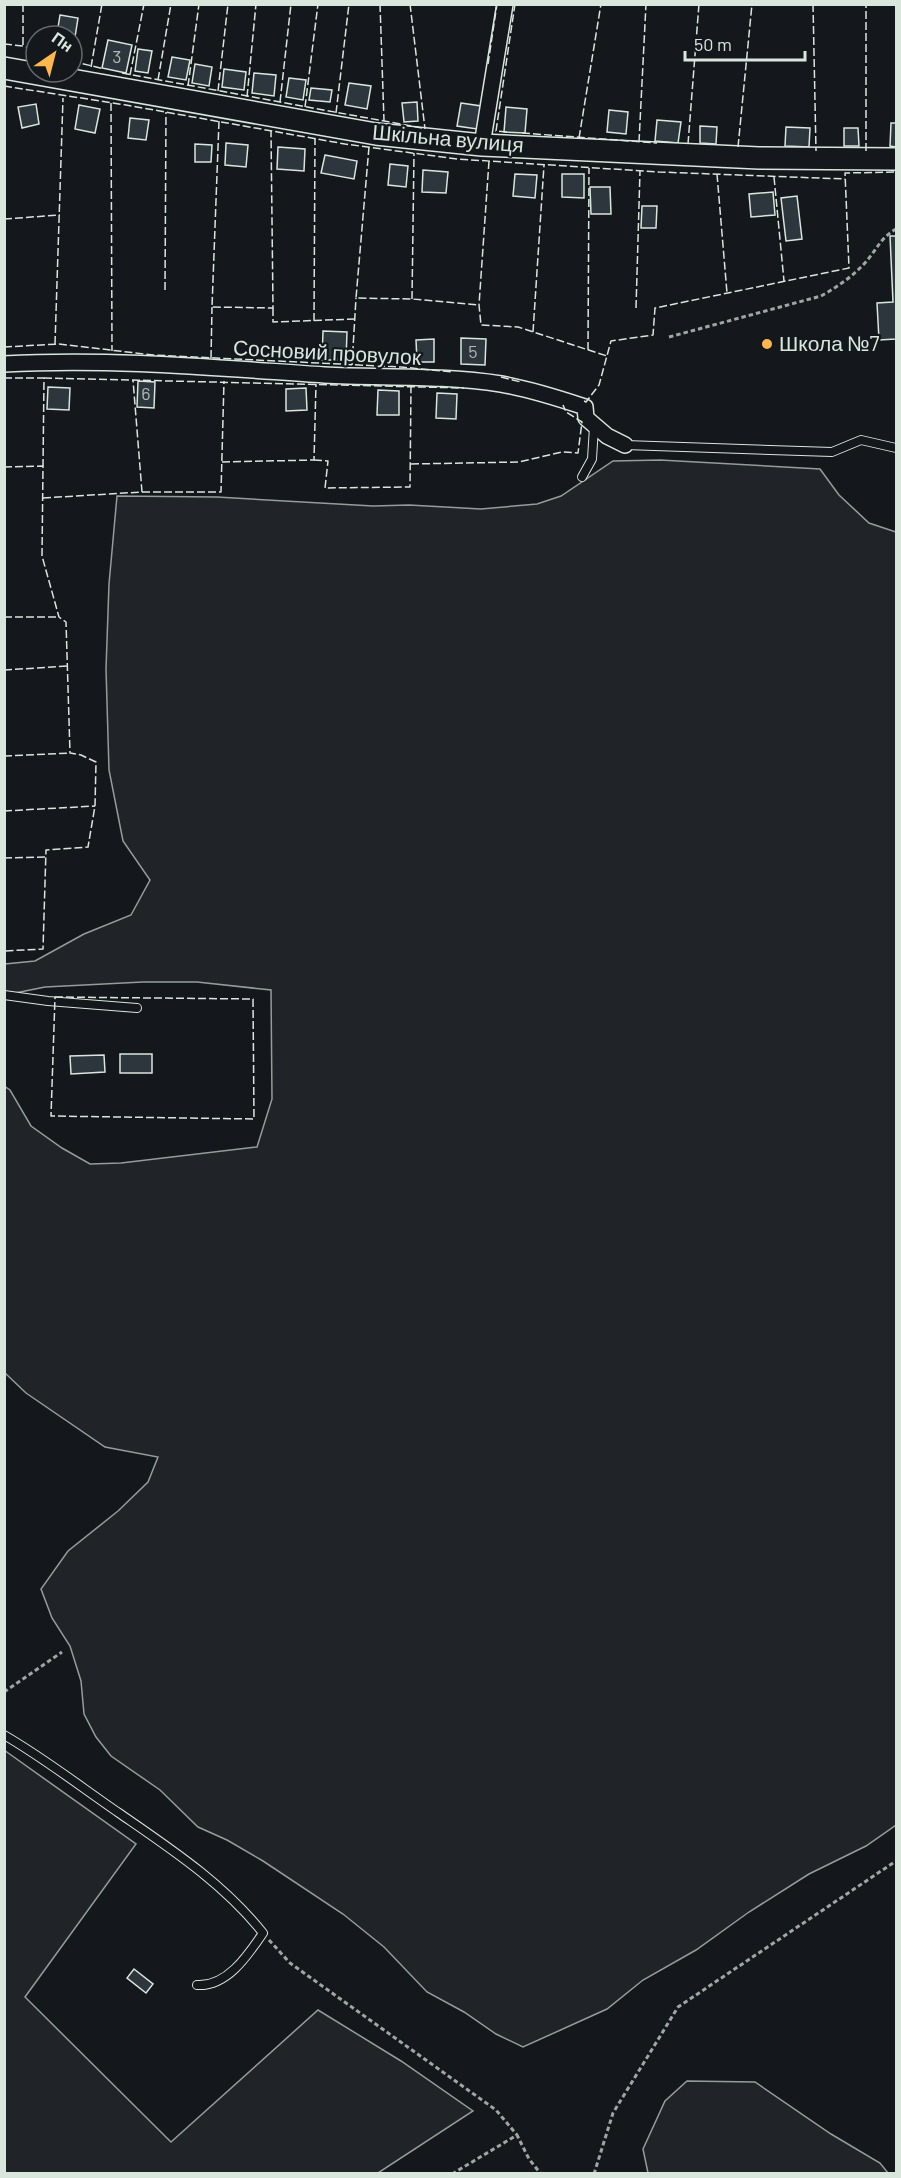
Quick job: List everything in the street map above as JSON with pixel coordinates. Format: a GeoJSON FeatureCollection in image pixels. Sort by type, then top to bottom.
{"type":"FeatureCollection","features":[{"type":"Feature","properties":{"kind":"street"},"geometry":{"type":"LineString","coordinates":[[482,145],[505,4]]}},
{"type":"Feature","properties":{"kind":"street","name":"Шкільна вулиця"},"geometry":{"type":"LineString","coordinates":[[4,68],[376,134],[482,145],[759,158],[897,159]]}},
{"type":"Feature","properties":{"kind":"street","name":"Сосновий провулок"},"geometry":{"type":"LineString","coordinates":[[4,364],[59,361],[502,384],[585,407],[586,418],[607,436],[625,445]]}},
{"type":"Feature","properties":{"kind":"lane"},"geometry":{"type":"LineString","coordinates":[[582,477],[592,459],[594,425]]}},
{"type":"Feature","properties":{"kind":"lane"},"geometry":{"type":"LineString","coordinates":[[625,445],[832,452],[861,440],[897,448]]}},
{"type":"Feature","properties":{"kind":"lane"},"geometry":{"type":"LineString","coordinates":[[4,995],[137,1008]]}},
{"type":"Feature","properties":{"kind":"lane"},"geometry":{"type":"LineString","coordinates":[[4,1735],[81,1785],[199,1870],[243,1908],[263,1933],[247,1956],[226,1976],[207,1986],[197,1985]]}},
{"type":"Feature","properties":{"kind":"path"},"geometry":{"type":"LineString","coordinates":[[669,337],[821,296],[843,283],[864,263],[884,236],[897,229]]}},
{"type":"Feature","properties":{"kind":"path"},"geometry":{"type":"LineString","coordinates":[[4,1692],[62,1652]]}},
{"type":"Feature","properties":{"kind":"path"},"geometry":{"type":"LineString","coordinates":[[594,2174],[613,2113],[678,2007],[897,1861]]}},
{"type":"Feature","properties":{"kind":"path"},"geometry":{"type":"LineString","coordinates":[[263,1933],[290,1963],[496,2110],[517,2135],[529,2159],[541,2174]]}},
{"type":"Feature","properties":{"kind":"path"},"geometry":{"type":"LineString","coordinates":[[452,2174],[517,2135]]}},
{"type":"Feature","properties":{"kind":"shaded area"},"geometry":{"type":"Polygon","coordinates":[[[660,460],[820,469],[839,495],[869,523],[896,532],[896,1825],[866,1846],[809,1874],[749,1912],[696,1950],[643,1980],[607,2009],[523,2047],[496,2034],[464,2012],[427,1992],[384,1947],[343,1914],[263,1861],[227,1840],[198,1827],[160,1790],[111,1756],[96,1737],[84,1714],[81,1681],[70,1646],[52,1618],[41,1589],[68,1551],[118,1511],[148,1482],[158,1457],[105,1447],[26,1393],[5,1373],[4,1086],[10,1090],[31,1126],[90,1164],[121,1163],[257,1147],[272,1099],[271,990],[197,982],[143,982],[45,987],[5,995],[5,964],[35,961],[84,934],[131,915],[150,880],[123,841],[109,770],[106,669],[109,584],[117,496],[217,497],[373,506],[409,505],[481,509],[537,504],[561,496],[613,461],[660,460]]]}},
{"type":"Feature","properties":{"kind":"shaded area"},"geometry":{"type":"Polygon","coordinates":[[[4,1750],[136,1844],[25,1997],[171,2142],[318,2010],[401,2061],[473,2111],[378,2173],[5,2173],[4,1750]]]}},
{"type":"Feature","properties":{"kind":"shaded area"},"geometry":{"type":"Polygon","coordinates":[[[687,2081],[755,2082],[831,2134],[880,2163],[888,2173],[648,2173],[643,2149],[665,2101],[687,2081]]]}},
{"type":"Feature","properties":{"kind":"building"},"geometry":{"type":"Polygon","coordinates":[[[60,15],[78,18],[77,24],[59,24],[60,15]]]}},
{"type":"Feature","properties":{"kind":"building"},"geometry":{"type":"Polygon","coordinates":[[[108,40],[132,45],[126,73],[102,68],[108,40]]]}},
{"type":"Feature","properties":{"kind":"building"},"geometry":{"type":"Polygon","coordinates":[[[138,49],[152,51],[148,73],[135,71],[138,49]]]}},
{"type":"Feature","properties":{"kind":"building"},"geometry":{"type":"Polygon","coordinates":[[[172,57],[190,60],[186,80],[168,77],[172,57]]]}},
{"type":"Feature","properties":{"kind":"building"},"geometry":{"type":"Polygon","coordinates":[[[195,64],[212,67],[209,86],[192,83],[195,64]]]}},
{"type":"Feature","properties":{"kind":"building"},"geometry":{"type":"Polygon","coordinates":[[[224,69],[246,72],[244,90],[222,87],[224,69]]]}},
{"type":"Feature","properties":{"kind":"building"},"geometry":{"type":"Polygon","coordinates":[[[254,73],[276,75],[274,96],[252,93],[254,73]]]}},
{"type":"Feature","properties":{"kind":"building"},"geometry":{"type":"Polygon","coordinates":[[[289,78],[306,80],[303,100],[286,97],[289,78]]]}},
{"type":"Feature","properties":{"kind":"building"},"geometry":{"type":"Polygon","coordinates":[[[349,83],[371,86],[367,109],[345,105],[349,83]]]}},
{"type":"Feature","properties":{"kind":"building"},"geometry":{"type":"Polygon","coordinates":[[[311,88],[332,90],[330,102],[309,100],[311,88]]]}},
{"type":"Feature","properties":{"kind":"building"},"geometry":{"type":"Polygon","coordinates":[[[417,102],[418,121],[404,122],[402,103],[417,102]]]}},
{"type":"Feature","properties":{"kind":"building"},"geometry":{"type":"Polygon","coordinates":[[[461,103],[481,106],[477,129],[457,126],[461,103]]]}},
{"type":"Feature","properties":{"kind":"building"},"geometry":{"type":"Polygon","coordinates":[[[36,104],[39,124],[22,128],[18,107],[36,104]]]}},
{"type":"Feature","properties":{"kind":"building"},"geometry":{"type":"Polygon","coordinates":[[[79,105],[100,109],[95,133],[75,129],[79,105]]]}},
{"type":"Feature","properties":{"kind":"building"},"geometry":{"type":"Polygon","coordinates":[[[506,107],[527,109],[525,133],[504,132],[506,107]]]}},
{"type":"Feature","properties":{"kind":"building"},"geometry":{"type":"Polygon","coordinates":[[[609,110],[628,112],[626,134],[607,132],[609,110]]]}},
{"type":"Feature","properties":{"kind":"building"},"geometry":{"type":"Polygon","coordinates":[[[130,118],[149,120],[146,140],[128,138],[130,118]]]}},
{"type":"Feature","properties":{"kind":"building"},"geometry":{"type":"Polygon","coordinates":[[[657,120],[681,122],[678,143],[655,141],[657,120]]]}},
{"type":"Feature","properties":{"kind":"building"},"geometry":{"type":"Polygon","coordinates":[[[891,123],[896,123],[896,147],[890,146],[891,123]]]}},
{"type":"Feature","properties":{"kind":"building"},"geometry":{"type":"Polygon","coordinates":[[[700,126],[717,127],[716,144],[700,143],[700,126]]]}},
{"type":"Feature","properties":{"kind":"building"},"geometry":{"type":"Polygon","coordinates":[[[786,127],[810,128],[809,147],[785,146],[786,127]]]}},
{"type":"Feature","properties":{"kind":"building"},"geometry":{"type":"Polygon","coordinates":[[[844,128],[858,128],[859,146],[844,146],[844,128]]]}},
{"type":"Feature","properties":{"kind":"building"},"geometry":{"type":"Polygon","coordinates":[[[226,143],[248,145],[246,167],[225,165],[226,143]]]}},
{"type":"Feature","properties":{"kind":"building"},"geometry":{"type":"Polygon","coordinates":[[[195,144],[212,145],[211,162],[195,162],[195,144]]]}},
{"type":"Feature","properties":{"kind":"building"},"geometry":{"type":"Polygon","coordinates":[[[278,147],[305,149],[304,171],[277,169],[278,147]]]}},
{"type":"Feature","properties":{"kind":"building"},"geometry":{"type":"Polygon","coordinates":[[[325,155],[357,161],[354,179],[321,173],[325,155]]]}},
{"type":"Feature","properties":{"kind":"building"},"geometry":{"type":"Polygon","coordinates":[[[390,164],[408,166],[406,187],[388,185],[390,164]]]}},
{"type":"Feature","properties":{"kind":"building"},"geometry":{"type":"Polygon","coordinates":[[[423,170],[448,172],[446,193],[422,192],[423,170]]]}},
{"type":"Feature","properties":{"kind":"building"},"geometry":{"type":"Polygon","coordinates":[[[515,174],[537,175],[535,198],[513,196],[515,174]]]}},
{"type":"Feature","properties":{"kind":"building"},"geometry":{"type":"Polygon","coordinates":[[[562,174],[584,174],[584,198],[562,197],[562,174]]]}},
{"type":"Feature","properties":{"kind":"building"},"geometry":{"type":"Polygon","coordinates":[[[590,187],[610,187],[611,214],[591,214],[590,187]]]}},
{"type":"Feature","properties":{"kind":"building"},"geometry":{"type":"Polygon","coordinates":[[[773,192],[775,215],[751,217],[749,194],[773,192]]]}},
{"type":"Feature","properties":{"kind":"building"},"geometry":{"type":"Polygon","coordinates":[[[797,196],[802,239],[786,241],[781,198],[797,196]]]}},
{"type":"Feature","properties":{"kind":"building"},"geometry":{"type":"Polygon","coordinates":[[[642,206],[657,206],[656,228],[641,228],[642,206]]]}},
{"type":"Feature","properties":{"kind":"building"},"geometry":{"type":"Polygon","coordinates":[[[890,236],[896,236],[896,339],[879,340],[877,303],[893,302],[890,236]]]}},
{"type":"Feature","properties":{"kind":"building"},"geometry":{"type":"Polygon","coordinates":[[[323,331],[347,332],[346,360],[322,360],[323,331]]]}},
{"type":"Feature","properties":{"kind":"building"},"geometry":{"type":"Polygon","coordinates":[[[461,338],[486,339],[485,365],[461,364],[461,338]]]}},
{"type":"Feature","properties":{"kind":"building"},"geometry":{"type":"Polygon","coordinates":[[[434,339],[434,362],[417,362],[416,340],[434,339]]]}},
{"type":"Feature","properties":{"kind":"building"},"geometry":{"type":"Polygon","coordinates":[[[138,381],[155,382],[154,408],[137,407],[138,381]]]}},
{"type":"Feature","properties":{"kind":"building"},"geometry":{"type":"Polygon","coordinates":[[[48,387],[70,388],[69,410],[47,409],[48,387]]]}},
{"type":"Feature","properties":{"kind":"building"},"geometry":{"type":"Polygon","coordinates":[[[306,388],[307,410],[286,411],[286,389],[306,388]]]}},
{"type":"Feature","properties":{"kind":"building"},"geometry":{"type":"Polygon","coordinates":[[[378,390],[399,391],[399,415],[377,415],[378,390]]]}},
{"type":"Feature","properties":{"kind":"building"},"geometry":{"type":"Polygon","coordinates":[[[437,393],[457,394],[456,419],[436,418],[437,393]]]}},
{"type":"Feature","properties":{"kind":"building"},"geometry":{"type":"Polygon","coordinates":[[[120,1054],[152,1054],[152,1073],[120,1073],[120,1054]]]}},
{"type":"Feature","properties":{"kind":"building"},"geometry":{"type":"Polygon","coordinates":[[[104,1055],[105,1072],[71,1074],[70,1056],[104,1055]]]}},
{"type":"Feature","properties":{"kind":"building"},"geometry":{"type":"Polygon","coordinates":[[[134,1969],[153,1984],[146,1993],[127,1978],[134,1969]]]}},
{"type":"Feature","properties":{"kind":"fence"},"geometry":{"type":"LineString","coordinates":[[23,4],[23,46]]}},
{"type":"Feature","properties":{"kind":"fence"},"geometry":{"type":"LineString","coordinates":[[91,67],[102,4]]}},
{"type":"Feature","properties":{"kind":"fence"},"geometry":{"type":"LineString","coordinates":[[130,75],[144,4]]}},
{"type":"Feature","properties":{"kind":"fence"},"geometry":{"type":"LineString","coordinates":[[158,80],[171,4]]}},
{"type":"Feature","properties":{"kind":"fence"},"geometry":{"type":"LineString","coordinates":[[188,86],[199,4]]}},
{"type":"Feature","properties":{"kind":"fence"},"geometry":{"type":"LineString","coordinates":[[218,91],[228,4]]}},
{"type":"Feature","properties":{"kind":"fence"},"geometry":{"type":"LineString","coordinates":[[247,97],[256,4]]}},
{"type":"Feature","properties":{"kind":"fence"},"geometry":{"type":"LineString","coordinates":[[280,102],[291,4]]}},
{"type":"Feature","properties":{"kind":"fence"},"geometry":{"type":"LineString","coordinates":[[305,107],[318,4]]}},
{"type":"Feature","properties":{"kind":"fence"},"geometry":{"type":"LineString","coordinates":[[336,113],[349,4]]}},
{"type":"Feature","properties":{"kind":"fence"},"geometry":{"type":"LineString","coordinates":[[380,4],[384,121]]}},
{"type":"Feature","properties":{"kind":"fence"},"geometry":{"type":"LineString","coordinates":[[410,4],[425,129]]}},
{"type":"Feature","properties":{"kind":"fence"},"geometry":{"type":"LineString","coordinates":[[488,64],[497,4]]}},
{"type":"Feature","properties":{"kind":"fence"},"geometry":{"type":"LineString","coordinates":[[507,132],[496,131],[515,4]]}},
{"type":"Feature","properties":{"kind":"fence"},"geometry":{"type":"LineString","coordinates":[[579,138],[601,4]]}},
{"type":"Feature","properties":{"kind":"fence"},"geometry":{"type":"LineString","coordinates":[[639,142],[646,4]]}},
{"type":"Feature","properties":{"kind":"fence"},"geometry":{"type":"LineString","coordinates":[[688,144],[699,4]]}},
{"type":"Feature","properties":{"kind":"fence"},"geometry":{"type":"LineString","coordinates":[[738,147],[752,4]]}},
{"type":"Feature","properties":{"kind":"fence"},"geometry":{"type":"LineString","coordinates":[[813,4],[816,151]]}},
{"type":"Feature","properties":{"kind":"fence"},"geometry":{"type":"LineString","coordinates":[[866,4],[866,151]]}},
{"type":"Feature","properties":{"kind":"fence"},"geometry":{"type":"LineString","coordinates":[[4,44],[24,46]]}},
{"type":"Feature","properties":{"kind":"fence"},"geometry":{"type":"LineString","coordinates":[[84,64],[104,69]]}},
{"type":"Feature","properties":{"kind":"fence"},"geometry":{"type":"LineString","coordinates":[[122,73],[422,128]]}},
{"type":"Feature","properties":{"kind":"fence"},"geometry":{"type":"LineString","coordinates":[[4,86],[345,144],[457,159],[659,172],[845,179]]}},
{"type":"Feature","properties":{"kind":"fence"},"geometry":{"type":"LineString","coordinates":[[55,344],[63,98]]}},
{"type":"Feature","properties":{"kind":"fence"},"geometry":{"type":"LineString","coordinates":[[111,103],[112,351]]}},
{"type":"Feature","properties":{"kind":"fence"},"geometry":{"type":"LineString","coordinates":[[165,290],[166,112]]}},
{"type":"Feature","properties":{"kind":"fence"},"geometry":{"type":"LineString","coordinates":[[219,121],[212,307],[273,308],[271,131]]}},
{"type":"Feature","properties":{"kind":"fence"},"geometry":{"type":"LineString","coordinates":[[522,133],[657,143]]}},
{"type":"Feature","properties":{"kind":"fence"},"geometry":{"type":"LineString","coordinates":[[314,321],[315,138]]}},
{"type":"Feature","properties":{"kind":"fence"},"geometry":{"type":"LineString","coordinates":[[369,147],[356,298],[412,299],[479,305]]}},
{"type":"Feature","properties":{"kind":"fence"},"geometry":{"type":"LineString","coordinates":[[412,299],[414,153]]}},
{"type":"Feature","properties":{"kind":"fence"},"geometry":{"type":"LineString","coordinates":[[489,161],[479,305],[481,325],[518,327],[607,356]]}},
{"type":"Feature","properties":{"kind":"fence"},"geometry":{"type":"LineString","coordinates":[[533,332],[544,165]]}},
{"type":"Feature","properties":{"kind":"fence"},"geometry":{"type":"LineString","coordinates":[[588,350],[589,168]]}},
{"type":"Feature","properties":{"kind":"fence"},"geometry":{"type":"LineString","coordinates":[[636,308],[640,171]]}},
{"type":"Feature","properties":{"kind":"fence"},"geometry":{"type":"LineString","coordinates":[[584,401],[586,402],[599,385],[611,341],[653,335],[655,308],[849,268],[845,173],[896,172]]}},
{"type":"Feature","properties":{"kind":"fence"},"geometry":{"type":"LineString","coordinates":[[717,174],[727,293]]}},
{"type":"Feature","properties":{"kind":"fence"},"geometry":{"type":"LineString","coordinates":[[774,177],[784,281]]}},
{"type":"Feature","properties":{"kind":"fence"},"geometry":{"type":"LineString","coordinates":[[4,219],[60,215]]}},
{"type":"Feature","properties":{"kind":"fence"},"geometry":{"type":"LineString","coordinates":[[352,365],[356,298]]}},
{"type":"Feature","properties":{"kind":"fence"},"geometry":{"type":"LineString","coordinates":[[211,358],[212,307]]}},
{"type":"Feature","properties":{"kind":"fence"},"geometry":{"type":"LineString","coordinates":[[273,308],[273,322],[355,319]]}},
{"type":"Feature","properties":{"kind":"fence"},"geometry":{"type":"LineString","coordinates":[[4,347],[59,344],[153,355],[401,367],[453,372]]}},
{"type":"Feature","properties":{"kind":"fence"},"geometry":{"type":"LineString","coordinates":[[501,377],[521,382]]}},
{"type":"Feature","properties":{"kind":"fence"},"geometry":{"type":"LineString","coordinates":[[4,378],[44,378],[43,466]]}},
{"type":"Feature","properties":{"kind":"fence"},"geometry":{"type":"LineString","coordinates":[[44,378],[464,388]]}},
{"type":"Feature","properties":{"kind":"fence"},"geometry":{"type":"LineString","coordinates":[[43,498],[142,492],[133,380]]}},
{"type":"Feature","properties":{"kind":"fence"},"geometry":{"type":"LineString","coordinates":[[142,492],[221,492],[224,381]]}},
{"type":"Feature","properties":{"kind":"fence"},"geometry":{"type":"LineString","coordinates":[[222,462],[314,460],[316,384]]}},
{"type":"Feature","properties":{"kind":"fence"},"geometry":{"type":"LineString","coordinates":[[314,460],[328,461],[325,488],[410,487],[411,386]]}},
{"type":"Feature","properties":{"kind":"fence"},"geometry":{"type":"LineString","coordinates":[[411,464],[519,462],[562,452],[578,453],[582,422],[566,412],[563,405]]}},
{"type":"Feature","properties":{"kind":"fence"},"geometry":{"type":"LineString","coordinates":[[4,467],[43,466],[42,556],[59,617],[66,622],[70,753],[96,762],[95,806],[88,847],[46,850],[43,949],[4,951]]}},
{"type":"Feature","properties":{"kind":"fence"},"geometry":{"type":"LineString","coordinates":[[4,617],[58,617]]}},
{"type":"Feature","properties":{"kind":"fence"},"geometry":{"type":"LineString","coordinates":[[4,670],[68,666]]}},
{"type":"Feature","properties":{"kind":"fence"},"geometry":{"type":"LineString","coordinates":[[4,756],[70,753]]}},
{"type":"Feature","properties":{"kind":"fence"},"geometry":{"type":"LineString","coordinates":[[4,811],[95,806]]}},
{"type":"Feature","properties":{"kind":"fence"},"geometry":{"type":"LineString","coordinates":[[4,858],[46,857]]}},
{"type":"Feature","properties":{"kind":"fence"},"geometry":{"type":"LineString","coordinates":[[55,997],[253,999],[254,1119],[51,1116],[55,997]]}},
{"type":"Feature","properties":{"kind":"place","name":"Школа №7"},"geometry":{"type":"Point","coordinates":[767,344]}}]}
